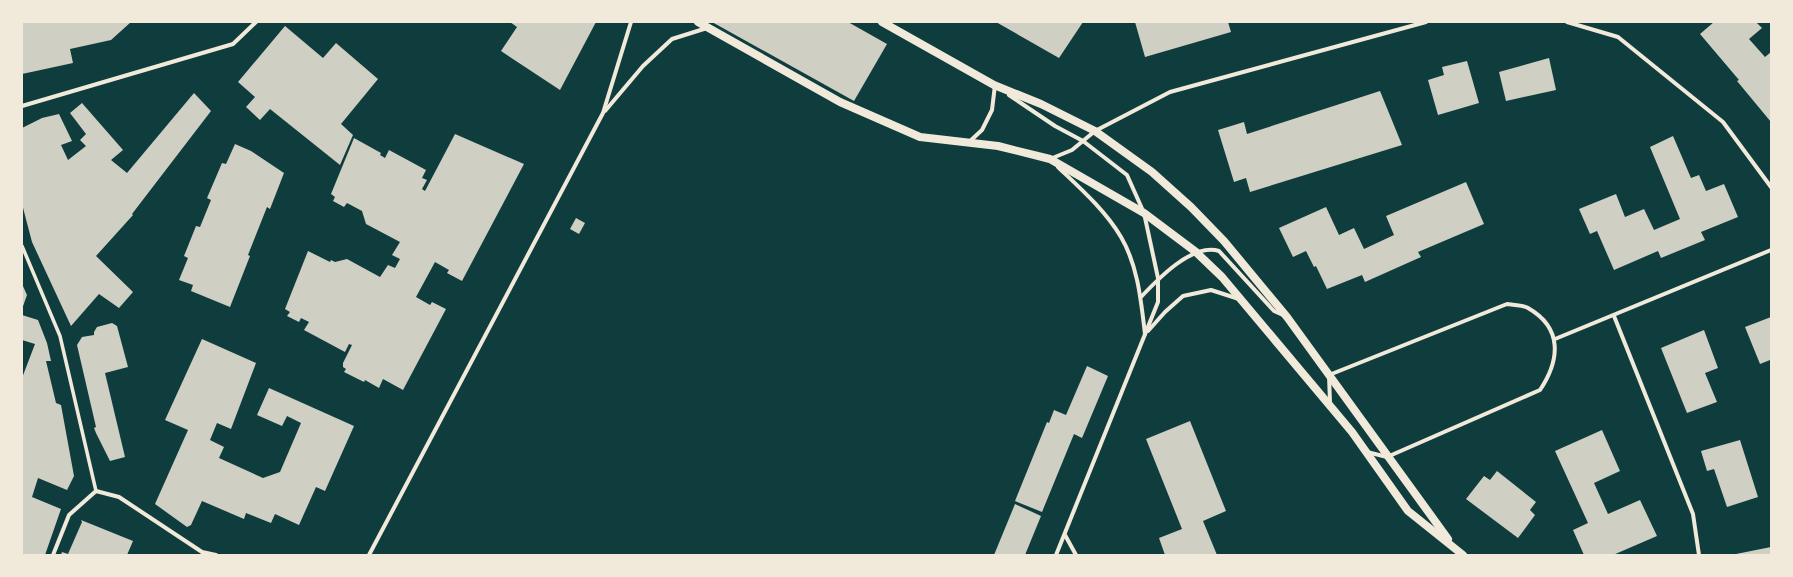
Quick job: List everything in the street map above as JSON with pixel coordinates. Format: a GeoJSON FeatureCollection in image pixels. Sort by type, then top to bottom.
{"type":"FeatureCollection","features":[{"type":"Feature","properties":{"kind":"main road"},"geometry":{"type":"LineString","coordinates":[[698,22],[844,103],[921,137],[998,146],[1050,159],[1144,212],[1196,252],[1242,300],[1330,405],[1366,451],[1408,511],[1463,555]]}},
{"type":"Feature","properties":{"kind":"main road"},"geometry":{"type":"LineString","coordinates":[[882,22],[994,85],[1041,104],[1095,131],[1152,172],[1191,207],[1224,241],[1287,317],[1455,549]]}},
{"type":"Feature","properties":{"kind":"street"},"geometry":{"type":"LineString","coordinates":[[22,106],[233,44],[256,22]]}},
{"type":"Feature","properties":{"kind":"street"},"geometry":{"type":"LineString","coordinates":[[369,555],[603,113],[632,22]]}},
{"type":"Feature","properties":{"kind":"street"},"geometry":{"type":"LineString","coordinates":[[1145,334],[1141,297],[1136,272],[1121,237],[1097,204],[1050,159],[1072,150],[1095,131],[1170,92],[1426,22]]}},
{"type":"Feature","properties":{"kind":"street"},"geometry":{"type":"LineString","coordinates":[[1566,22],[1618,37],[1723,122],[1771,187]]}},
{"type":"Feature","properties":{"kind":"street"},"geometry":{"type":"LineString","coordinates":[[603,113],[643,66],[672,39],[708,28]]}},
{"type":"Feature","properties":{"kind":"street"},"geometry":{"type":"LineString","coordinates":[[968,143],[982,130],[992,110],[994,85],[1056,126],[1083,141],[1127,174],[1144,212],[1158,278],[1158,302],[1056,555]]}},
{"type":"Feature","properties":{"kind":"street"},"geometry":{"type":"LineString","coordinates":[[22,246],[60,336],[96,491]]}},
{"type":"Feature","properties":{"kind":"street"},"geometry":{"type":"LineString","coordinates":[[1141,297],[1158,278],[1196,252],[1212,248],[1219,251],[1274,311],[1287,317]]}},
{"type":"Feature","properties":{"kind":"street"},"geometry":{"type":"LineString","coordinates":[[1555,338],[1614,316],[1771,250]]}},
{"type":"Feature","properties":{"kind":"street"},"geometry":{"type":"LineString","coordinates":[[1145,334],[1165,312],[1183,296],[1211,290],[1242,300]]}},
{"type":"Feature","properties":{"kind":"street"},"geometry":{"type":"LineString","coordinates":[[1330,405],[1329,375],[1507,304],[1527,307],[1544,321],[1555,338],[1555,357],[1550,375],[1540,390],[1387,457],[1366,451]]}},
{"type":"Feature","properties":{"kind":"street"},"geometry":{"type":"LineString","coordinates":[[1614,316],[1693,514],[1699,555]]}},
{"type":"Feature","properties":{"kind":"street"},"geometry":{"type":"LineString","coordinates":[[53,555],[69,515],[96,491]]}},
{"type":"Feature","properties":{"kind":"street"},"geometry":{"type":"LineString","coordinates":[[96,491],[119,498],[202,552],[216,555]]}},
{"type":"Feature","properties":{"kind":"street"},"geometry":{"type":"LineString","coordinates":[[1065,535],[1076,555]]}},
{"type":"Feature","properties":{"kind":"building"},"geometry":{"type":"Polygon","coordinates":[[[22,22],[131,22],[111,40],[70,49],[73,63],[22,74],[22,22]]]}},
{"type":"Feature","properties":{"kind":"building"},"geometry":{"type":"Polygon","coordinates":[[[510,22],[596,22],[560,90],[501,51],[517,27],[510,22]]]}},
{"type":"Feature","properties":{"kind":"building"},"geometry":{"type":"Polygon","coordinates":[[[712,22],[848,22],[887,44],[854,101],[712,22]]]}},
{"type":"Feature","properties":{"kind":"building"},"geometry":{"type":"Polygon","coordinates":[[[996,22],[1083,22],[1059,58],[996,22]]]}},
{"type":"Feature","properties":{"kind":"building"},"geometry":{"type":"Polygon","coordinates":[[[1135,22],[1228,22],[1231,32],[1145,57],[1135,22]]]}},
{"type":"Feature","properties":{"kind":"building"},"geometry":{"type":"Polygon","coordinates":[[[1714,22],[1756,22],[1762,28],[1749,39],[1765,57],[1771,52],[1771,122],[1737,81],[1739,80],[1700,34],[1714,22]]]}},
{"type":"Feature","properties":{"kind":"building"},"geometry":{"type":"Polygon","coordinates":[[[285,26],[323,58],[336,43],[378,79],[341,124],[353,135],[340,165],[270,109],[260,120],[246,107],[255,97],[238,82],[285,26]]]}},
{"type":"Feature","properties":{"kind":"building"},"geometry":{"type":"Polygon","coordinates":[[[1549,58],[1556,90],[1506,101],[1499,72],[1549,58]]]}},
{"type":"Feature","properties":{"kind":"building"},"geometry":{"type":"Polygon","coordinates":[[[1467,61],[1479,103],[1438,115],[1428,80],[1444,75],[1442,67],[1467,61]]]}},
{"type":"Feature","properties":{"kind":"building"},"geometry":{"type":"Polygon","coordinates":[[[1380,91],[1402,145],[1250,192],[1246,178],[1234,182],[1218,130],[1244,122],[1247,134],[1380,91]]]}},
{"type":"Feature","properties":{"kind":"building"},"geometry":{"type":"Polygon","coordinates":[[[194,93],[211,111],[132,214],[133,215],[96,256],[133,292],[119,308],[99,294],[71,326],[32,242],[22,204],[22,128],[42,118],[59,114],[72,141],[61,145],[68,160],[86,146],[80,140],[86,134],[70,113],[82,103],[123,150],[111,160],[127,173],[194,93]]]}},
{"type":"Feature","properties":{"kind":"building"},"geometry":{"type":"Polygon","coordinates":[[[455,134],[524,164],[462,281],[447,273],[449,270],[435,262],[416,297],[430,305],[432,302],[446,309],[403,390],[383,379],[379,388],[365,380],[364,382],[344,372],[346,369],[343,367],[343,363],[352,345],[349,344],[345,352],[304,330],[309,322],[301,318],[299,322],[287,316],[290,312],[285,309],[308,251],[330,262],[331,260],[335,262],[347,259],[380,277],[388,265],[395,268],[400,259],[392,255],[400,242],[366,224],[362,211],[347,203],[344,207],[333,201],[335,197],[331,194],[354,138],[381,153],[380,155],[385,158],[389,150],[426,170],[422,178],[427,180],[422,189],[425,191],[455,134]]]}},
{"type":"Feature","properties":{"kind":"building"},"geometry":{"type":"Polygon","coordinates":[[[1673,136],[1691,178],[1699,175],[1706,191],[1724,184],[1738,217],[1701,232],[1705,240],[1661,258],[1658,251],[1614,270],[1597,231],[1590,234],[1579,209],[1616,194],[1625,217],[1644,209],[1654,230],[1680,219],[1650,147],[1673,136]]]}},
{"type":"Feature","properties":{"kind":"building"},"geometry":{"type":"Polygon","coordinates":[[[235,144],[251,151],[284,173],[270,209],[267,207],[230,307],[191,291],[193,285],[179,280],[188,258],[184,256],[196,226],[200,227],[211,200],[207,198],[222,163],[226,164],[235,144]]]}},
{"type":"Feature","properties":{"kind":"building"},"geometry":{"type":"Polygon","coordinates":[[[1466,182],[1484,224],[1418,252],[1421,257],[1365,282],[1362,275],[1327,289],[1316,266],[1314,267],[1306,251],[1293,257],[1279,228],[1326,207],[1339,235],[1354,228],[1364,249],[1394,235],[1386,216],[1466,182]]]}},
{"type":"Feature","properties":{"kind":"building"},"geometry":{"type":"Polygon","coordinates":[[[576,218],[585,223],[579,234],[570,229],[576,218]]]}},
{"type":"Feature","properties":{"kind":"building"},"geometry":{"type":"Polygon","coordinates":[[[22,284],[27,295],[22,309],[22,284]]]}},
{"type":"Feature","properties":{"kind":"building"},"geometry":{"type":"Polygon","coordinates":[[[22,315],[38,320],[47,343],[51,361],[46,361],[56,403],[61,405],[74,476],[67,490],[38,478],[32,497],[61,509],[45,555],[22,555],[22,378],[35,344],[22,340],[22,315]]]}},
{"type":"Feature","properties":{"kind":"building"},"geometry":{"type":"Polygon","coordinates":[[[1771,317],[1771,363],[1770,360],[1760,364],[1745,327],[1771,317]]]}},
{"type":"Feature","properties":{"kind":"building"},"geometry":{"type":"Polygon","coordinates":[[[112,323],[117,326],[128,367],[105,373],[125,457],[110,461],[94,428],[96,427],[77,345],[82,337],[94,335],[97,327],[112,323]]]}},
{"type":"Feature","properties":{"kind":"building"},"geometry":{"type":"Polygon","coordinates":[[[1704,330],[1718,368],[1705,373],[1717,402],[1687,413],[1661,348],[1704,330]]]}},
{"type":"Feature","properties":{"kind":"building"},"geometry":{"type":"Polygon","coordinates":[[[202,339],[256,363],[231,429],[217,423],[210,440],[224,447],[219,458],[263,478],[280,472],[301,423],[287,416],[282,426],[257,415],[269,388],[354,426],[325,491],[316,487],[299,525],[275,514],[271,523],[246,513],[244,519],[202,501],[191,525],[187,527],[155,504],[188,430],[165,420],[202,339]]]}},
{"type":"Feature","properties":{"kind":"building"},"geometry":{"type":"Polygon","coordinates":[[[1087,366],[1108,376],[1082,438],[1074,434],[1042,512],[1015,501],[1047,422],[1049,423],[1054,410],[1066,415],[1087,366]]]}},
{"type":"Feature","properties":{"kind":"building"},"geometry":{"type":"Polygon","coordinates":[[[1190,421],[1226,511],[1203,521],[1217,555],[1165,555],[1159,538],[1182,529],[1146,439],[1190,421]]]}},
{"type":"Feature","properties":{"kind":"building"},"geometry":{"type":"Polygon","coordinates":[[[1602,430],[1620,471],[1594,483],[1608,514],[1640,500],[1657,536],[1613,555],[1584,555],[1573,530],[1588,523],[1555,451],[1602,430]]]}},
{"type":"Feature","properties":{"kind":"building"},"geometry":{"type":"Polygon","coordinates":[[[1740,440],[1758,497],[1727,507],[1714,469],[1707,471],[1701,451],[1740,440]]]}},
{"type":"Feature","properties":{"kind":"building"},"geometry":{"type":"Polygon","coordinates":[[[1497,471],[1536,502],[1530,510],[1535,515],[1518,538],[1466,499],[1484,476],[1490,480],[1497,471]]]}},
{"type":"Feature","properties":{"kind":"building"},"geometry":{"type":"Polygon","coordinates":[[[1015,504],[1041,516],[1025,555],[994,555],[1015,504]]]}},
{"type":"Feature","properties":{"kind":"building"},"geometry":{"type":"Polygon","coordinates":[[[81,520],[133,541],[127,555],[61,555],[62,552],[68,554],[82,522],[81,520]]]}},
{"type":"Feature","properties":{"kind":"building"},"geometry":{"type":"Polygon","coordinates":[[[1771,547],[1771,555],[1736,555],[1736,554],[1771,547]]]}}]}
